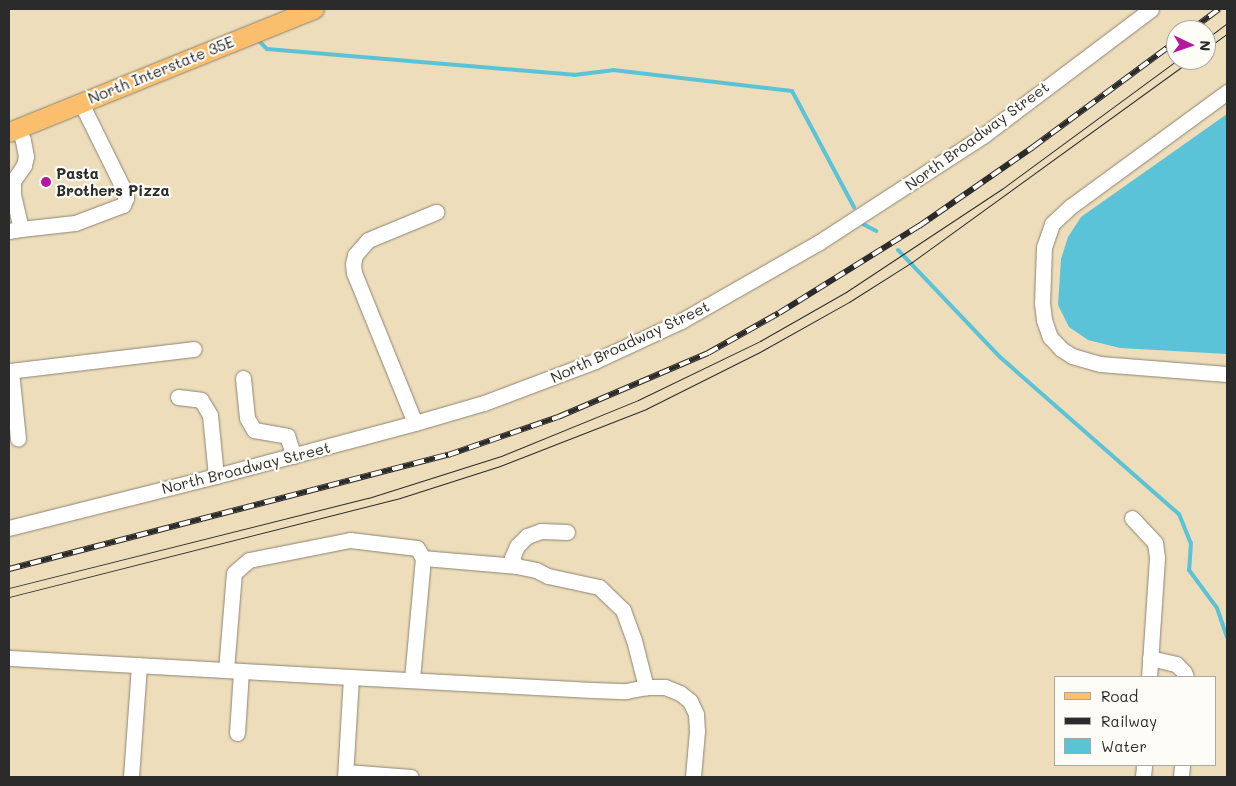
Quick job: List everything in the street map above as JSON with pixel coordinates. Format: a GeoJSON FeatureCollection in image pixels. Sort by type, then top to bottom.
{"type":"FeatureCollection","features":[{"type":"Feature","properties":{"kind":"main road","name":"North Interstate 35E"},"geometry":{"type":"LineString","coordinates":[[13,130],[314,9]]}},
{"type":"Feature","properties":{"kind":"street","name":"North Broadway Street"},"geometry":{"type":"LineString","coordinates":[[9,528],[416,423],[484,403],[595,361],[681,321],[742,288],[834,233],[984,134],[1151,9]]}},
{"type":"Feature","properties":{"kind":"street"},"geometry":{"type":"LineString","coordinates":[[1227,92],[1071,206],[1052,224],[1044,246],[1042,303],[1044,320],[1050,336],[1061,349],[1072,356],[1100,364],[1227,374]]}},
{"type":"Feature","properties":{"kind":"street"},"geometry":{"type":"LineString","coordinates":[[13,130],[23,140],[26,156],[24,165],[13,180],[15,230],[75,223],[123,205],[126,198],[124,190],[81,103]]}},
{"type":"Feature","properties":{"kind":"street"},"geometry":{"type":"LineString","coordinates":[[416,423],[354,272],[354,264],[356,255],[368,240],[436,212]]}},
{"type":"Feature","properties":{"kind":"street"},"geometry":{"type":"LineString","coordinates":[[18,440],[10,371],[194,350]]}},
{"type":"Feature","properties":{"kind":"street"},"geometry":{"type":"LineString","coordinates":[[243,378],[246,418],[254,430],[287,436],[294,456]]}},
{"type":"Feature","properties":{"kind":"street"},"geometry":{"type":"LineString","coordinates":[[178,397],[201,400],[210,415],[216,476]]}},
{"type":"Feature","properties":{"kind":"street"},"geometry":{"type":"LineString","coordinates":[[1132,518],[1155,543],[1157,558],[1149,676]]}},
{"type":"Feature","properties":{"kind":"street"},"geometry":{"type":"LineString","coordinates":[[516,566],[512,558],[517,546],[527,536],[541,530],[567,532]]}},
{"type":"Feature","properties":{"kind":"street"},"geometry":{"type":"LineString","coordinates":[[237,733],[234,670],[234,574],[249,560],[350,540],[417,548],[423,558],[412,679]]}},
{"type":"Feature","properties":{"kind":"street"},"geometry":{"type":"LineString","coordinates":[[423,558],[516,566],[536,570],[548,576],[599,587],[623,610],[634,640],[646,687]]}},
{"type":"Feature","properties":{"kind":"street"},"geometry":{"type":"LineString","coordinates":[[9,658],[592,690],[626,691],[646,687],[665,687],[680,693],[690,701],[696,714],[697,730],[693,777]]}},
{"type":"Feature","properties":{"kind":"street"},"geometry":{"type":"LineString","coordinates":[[1150,658],[1176,664],[1186,676]]}},
{"type":"Feature","properties":{"kind":"street"},"geometry":{"type":"LineString","coordinates":[[131,777],[139,665]]}},
{"type":"Feature","properties":{"kind":"street"},"geometry":{"type":"LineString","coordinates":[[351,677],[345,775],[411,777]]}},
{"type":"Feature","properties":{"kind":"water"},"geometry":{"type":"Polygon","coordinates":[[[1227,114],[1227,354],[1120,348],[1088,340],[1069,327],[1058,305],[1061,259],[1068,237],[1081,217],[1227,114]]]}},
{"type":"Feature","properties":{"kind":"waterway"},"geometry":{"type":"LineString","coordinates":[[260,42],[267,49],[574,75],[613,70],[792,91],[854,207]]}},
{"type":"Feature","properties":{"kind":"waterway"},"geometry":{"type":"LineString","coordinates":[[863,224],[876,231]]}},
{"type":"Feature","properties":{"kind":"waterway"},"geometry":{"type":"LineString","coordinates":[[898,250],[1000,357],[1179,514],[1191,543],[1189,570],[1217,608],[1227,637]]}},
{"type":"Feature","properties":{"kind":"tram line"},"geometry":{"type":"LineString","coordinates":[[1216,31],[1227,23]]}},
{"type":"Feature","properties":{"kind":"tram line"},"geometry":{"type":"LineString","coordinates":[[1216,42],[1227,34]]}},
{"type":"Feature","properties":{"kind":"tram line"},"geometry":{"type":"LineString","coordinates":[[9,588],[368,498],[501,456],[638,400],[760,341],[846,292],[1003,188],[1166,68]]}},
{"type":"Feature","properties":{"kind":"tram line"},"geometry":{"type":"LineString","coordinates":[[9,597],[400,498],[500,466],[646,409],[758,353],[849,302],[912,262],[1177,70]]}},
{"type":"Feature","properties":{"kind":"railway"},"geometry":{"type":"LineString","coordinates":[[1204,20],[1219,9]]}},
{"type":"Feature","properties":{"kind":"railway"},"geometry":{"type":"LineString","coordinates":[[9,569],[448,455],[558,417],[708,353],[779,313],[919,226],[1033,147],[1166,48]]}},
{"type":"Feature","properties":{"kind":"place","name":"Pasta Brothers Pizza"},"geometry":{"type":"Point","coordinates":[46,182]}}]}
